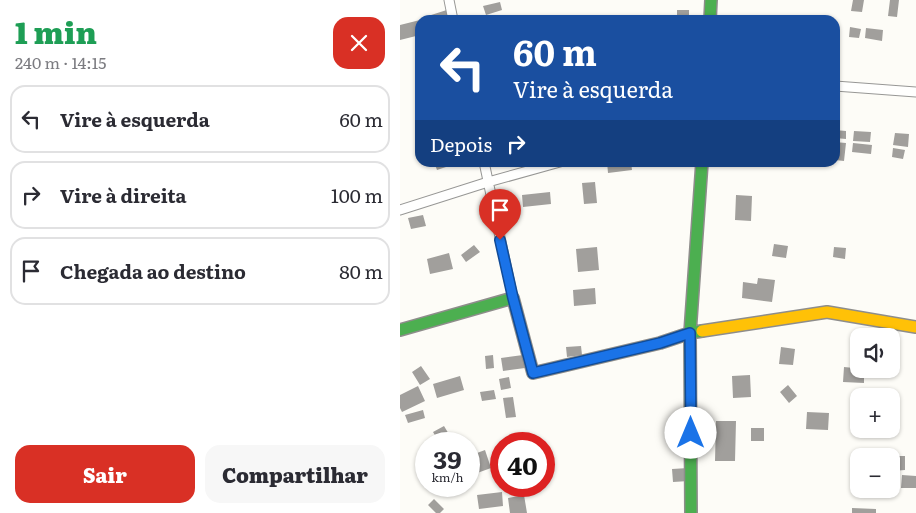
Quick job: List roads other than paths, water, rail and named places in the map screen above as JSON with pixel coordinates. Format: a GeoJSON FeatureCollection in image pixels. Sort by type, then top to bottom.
{"type":"FeatureCollection","features":[{"type":"Feature","properties":{"kind":"street"},"geometry":{"type":"LineString","coordinates":[[448,0],[452,15]]}},
{"type":"Feature","properties":{"kind":"street"},"geometry":{"type":"LineString","coordinates":[[710,15],[711,0]]}},
{"type":"Feature","properties":{"kind":"street"},"geometry":{"type":"LineString","coordinates":[[840,86],[916,92]]}},
{"type":"Feature","properties":{"kind":"street"},"geometry":{"type":"LineString","coordinates":[[485,167],[513,298],[533,373],[660,343],[690,333],[826,312],[916,327]]}},
{"type":"Feature","properties":{"kind":"street"},"geometry":{"type":"LineString","coordinates":[[400,210],[542,167]]}},
{"type":"Feature","properties":{"kind":"street"},"geometry":{"type":"LineString","coordinates":[[691,513],[690,333],[702,167]]}},
{"type":"Feature","properties":{"kind":"street"},"geometry":{"type":"LineString","coordinates":[[400,330],[513,298]]}}]}
